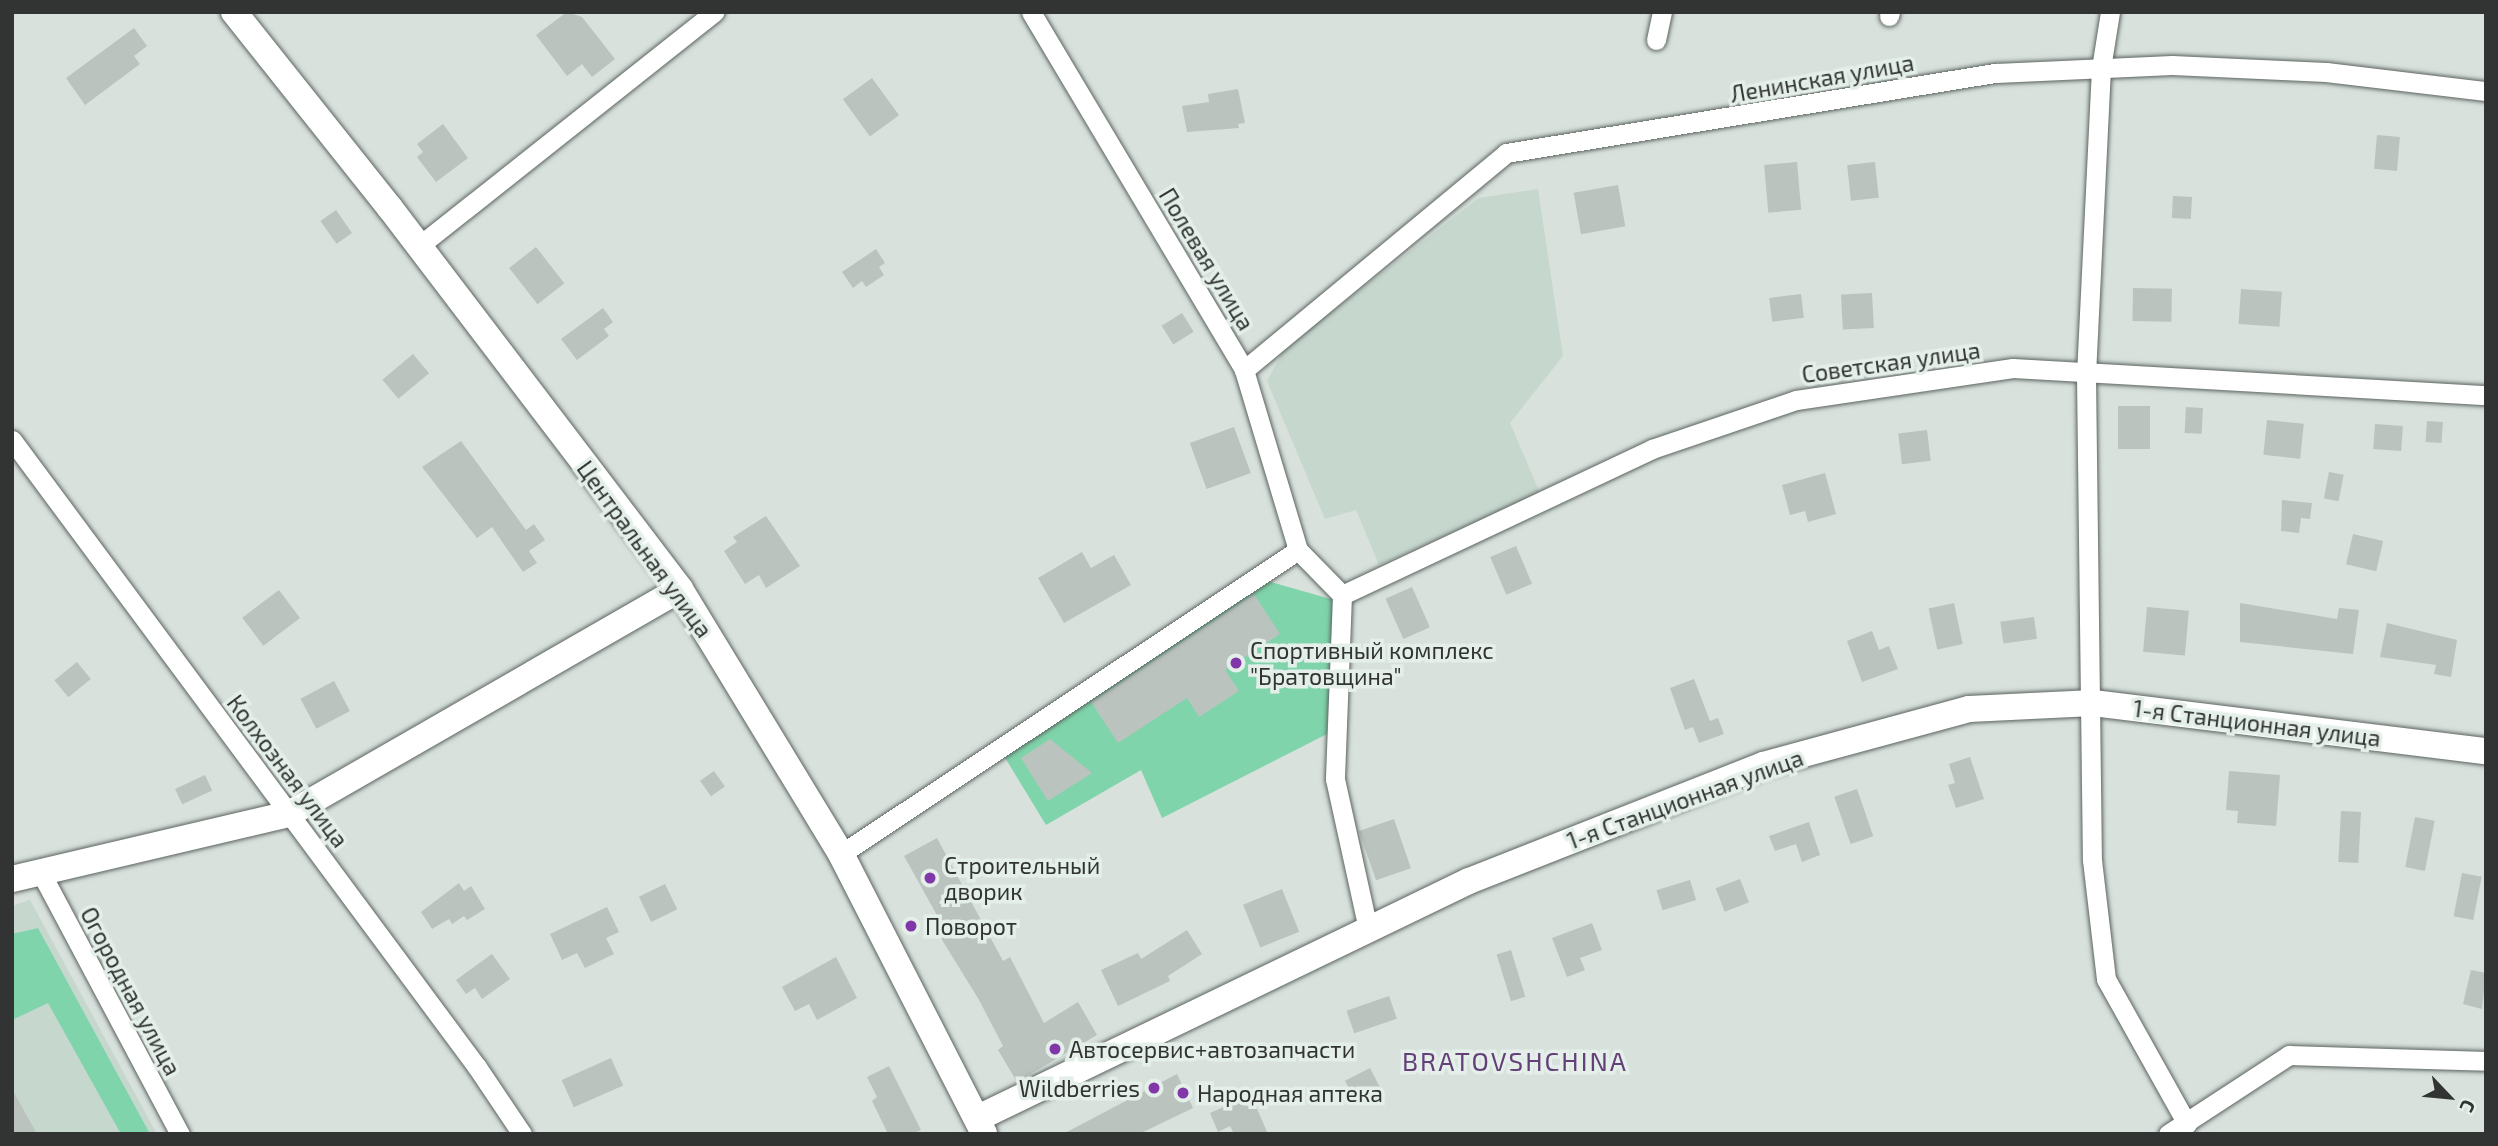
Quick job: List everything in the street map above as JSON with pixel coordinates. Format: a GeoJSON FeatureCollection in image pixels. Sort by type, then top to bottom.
{"type":"FeatureCollection","features":[{"type":"Feature","properties":{"kind":"main road","name":"Центральная улица"},"geometry":{"type":"LineString","coordinates":[[234,12],[419,246],[680,589],[841,855],[981,1126]]}},
{"type":"Feature","properties":{"kind":"main road"},"geometry":{"type":"LineString","coordinates":[[12,879],[289,814],[680,589]]}},
{"type":"Feature","properties":{"kind":"main road","name":"1-я Станционная улица"},"geometry":{"type":"LineString","coordinates":[[981,1126],[1368,929],[1469,881],[1763,765],[1969,709],[2093,703],[2486,751]]}},
{"type":"Feature","properties":{"kind":"street","name":"Полевая улица"},"geometry":{"type":"LineString","coordinates":[[1031,12],[1244,370],[1298,550]]}},
{"type":"Feature","properties":{"kind":"street"},"geometry":{"type":"LineString","coordinates":[[1656,40],[1662,12]]}},
{"type":"Feature","properties":{"kind":"street"},"geometry":{"type":"LineString","coordinates":[[2110,12],[2101,68],[2086,375],[2093,703],[2092,860],[2106,979],[2188,1124]]}},
{"type":"Feature","properties":{"kind":"street"},"geometry":{"type":"LineString","coordinates":[[419,246],[700,16]]}},
{"type":"Feature","properties":{"kind":"street","name":"Ленинская улица"},"geometry":{"type":"LineString","coordinates":[[1244,370],[1506,153],[1996,73],[2172,65],[2326,72],[2486,91]]}},
{"type":"Feature","properties":{"kind":"street","name":"Советская улица"},"geometry":{"type":"LineString","coordinates":[[1342,595],[1652,449],[1796,400],[2013,368],[2086,375],[2486,395]]}},
{"type":"Feature","properties":{"kind":"street","name":"Колхозная улица"},"geometry":{"type":"LineString","coordinates":[[12,440],[477,1067],[522,1134]]}},
{"type":"Feature","properties":{"kind":"street"},"geometry":{"type":"LineString","coordinates":[[841,855],[1298,550],[1342,595],[1335,779],[1368,929]]}},
{"type":"Feature","properties":{"kind":"street","name":"Огородная улица"},"geometry":{"type":"LineString","coordinates":[[40,871],[180,1134]]}},
{"type":"Feature","properties":{"kind":"street"},"geometry":{"type":"LineString","coordinates":[[2168,1134],[2188,1124],[2289,1055],[2486,1061]]}},
{"type":"Feature","properties":{"kind":"shaded area"},"geometry":{"type":"Polygon","coordinates":[[[1538,189],[1563,356],[1510,423],[1540,493],[1379,565],[1356,510],[1325,519],[1267,381],[1285,348],[1479,198],[1538,189]]]}},
{"type":"Feature","properties":{"kind":"shaded area"},"geometry":{"type":"Polygon","coordinates":[[[30,900],[157,1134],[12,1134],[12,906],[30,900]]]}},
{"type":"Feature","properties":{"kind":"green space","name":"Спортивный комплекс \"Братовщина\""},"geometry":{"type":"Polygon","coordinates":[[[1264,580],[1334,600],[1327,734],[1162,818],[1141,770],[1046,825],[1004,756],[1264,580]]]}},
{"type":"Feature","properties":{"kind":"green space"},"geometry":{"type":"Polygon","coordinates":[[[38,928],[150,1134],[121,1134],[48,1003],[12,1020],[12,934],[38,928]]]}},
{"type":"Feature","properties":{"kind":"building"},"geometry":{"type":"Polygon","coordinates":[[[567,12],[582,17],[615,59],[592,77],[582,64],[567,76],[536,35],[567,12]]]}},
{"type":"Feature","properties":{"kind":"building"},"geometry":{"type":"Polygon","coordinates":[[[134,28],[147,46],[134,56],[140,64],[85,105],[66,78],[134,28]]]}},
{"type":"Feature","properties":{"kind":"building"},"geometry":{"type":"Polygon","coordinates":[[[872,78],[899,115],[870,136],[843,99],[872,78]]]}},
{"type":"Feature","properties":{"kind":"building"},"geometry":{"type":"Polygon","coordinates":[[[1238,89],[1245,123],[1238,124],[1239,128],[1187,132],[1182,106],[1209,102],[1208,94],[1238,89]]]}},
{"type":"Feature","properties":{"kind":"building"},"geometry":{"type":"Polygon","coordinates":[[[443,124],[468,158],[436,182],[417,157],[423,152],[417,144],[443,124]]]}},
{"type":"Feature","properties":{"kind":"building"},"geometry":{"type":"Polygon","coordinates":[[[2377,135],[2400,137],[2397,171],[2374,169],[2377,135]]]}},
{"type":"Feature","properties":{"kind":"building"},"geometry":{"type":"Polygon","coordinates":[[[1797,162],[1801,210],[1768,213],[1764,165],[1797,162]]]}},
{"type":"Feature","properties":{"kind":"building"},"geometry":{"type":"Polygon","coordinates":[[[1875,162],[1879,198],[1851,201],[1847,165],[1875,162]]]}},
{"type":"Feature","properties":{"kind":"building"},"geometry":{"type":"Polygon","coordinates":[[[1618,185],[1625,226],[1581,234],[1574,193],[1618,185]]]}},
{"type":"Feature","properties":{"kind":"building"},"geometry":{"type":"Polygon","coordinates":[[[2173,196],[2192,197],[2191,219],[2172,218],[2173,196]]]}},
{"type":"Feature","properties":{"kind":"building"},"geometry":{"type":"Polygon","coordinates":[[[336,210],[352,233],[336,244],[320,221],[336,210]]]}},
{"type":"Feature","properties":{"kind":"building"},"geometry":{"type":"Polygon","coordinates":[[[536,247],[564,283],[538,304],[509,268],[536,247]]]}},
{"type":"Feature","properties":{"kind":"building"},"geometry":{"type":"Polygon","coordinates":[[[876,249],[885,263],[879,267],[884,275],[866,287],[862,281],[853,288],[842,272],[876,249]]]}},
{"type":"Feature","properties":{"kind":"building"},"geometry":{"type":"Polygon","coordinates":[[[2133,288],[2172,289],[2171,322],[2132,321],[2133,288]]]}},
{"type":"Feature","properties":{"kind":"building"},"geometry":{"type":"Polygon","coordinates":[[[2241,289],[2282,292],[2279,327],[2239,324],[2241,289]]]}},
{"type":"Feature","properties":{"kind":"building"},"geometry":{"type":"Polygon","coordinates":[[[1872,293],[1874,328],[1843,330],[1841,295],[1872,293]]]}},
{"type":"Feature","properties":{"kind":"building"},"geometry":{"type":"Polygon","coordinates":[[[1801,294],[1804,318],[1772,322],[1769,298],[1801,294]]]}},
{"type":"Feature","properties":{"kind":"building"},"geometry":{"type":"Polygon","coordinates":[[[603,308],[613,322],[604,329],[609,336],[577,360],[561,339],[603,308]]]}},
{"type":"Feature","properties":{"kind":"building"},"geometry":{"type":"Polygon","coordinates":[[[1182,313],[1194,332],[1173,344],[1162,326],[1182,313]]]}},
{"type":"Feature","properties":{"kind":"building"},"geometry":{"type":"Polygon","coordinates":[[[413,354],[429,373],[398,399],[382,380],[413,354]]]}},
{"type":"Feature","properties":{"kind":"building"},"geometry":{"type":"Polygon","coordinates":[[[2118,406],[2150,406],[2150,449],[2118,449],[2118,406]]]}},
{"type":"Feature","properties":{"kind":"building"},"geometry":{"type":"Polygon","coordinates":[[[2186,407],[2203,408],[2202,434],[2185,433],[2186,407]]]}},
{"type":"Feature","properties":{"kind":"building"},"geometry":{"type":"Polygon","coordinates":[[[2267,420],[2304,424],[2300,459],[2263,455],[2267,420]]]}},
{"type":"Feature","properties":{"kind":"building"},"geometry":{"type":"Polygon","coordinates":[[[2427,421],[2443,422],[2441,443],[2426,442],[2427,421]]]}},
{"type":"Feature","properties":{"kind":"building"},"geometry":{"type":"Polygon","coordinates":[[[2375,424],[2403,426],[2401,451],[2373,449],[2375,424]]]}},
{"type":"Feature","properties":{"kind":"building"},"geometry":{"type":"Polygon","coordinates":[[[1234,427],[1251,473],[1207,489],[1190,443],[1234,427]]]}},
{"type":"Feature","properties":{"kind":"building"},"geometry":{"type":"Polygon","coordinates":[[[1927,430],[1931,461],[1902,464],[1898,434],[1927,430]]]}},
{"type":"Feature","properties":{"kind":"building"},"geometry":{"type":"Polygon","coordinates":[[[461,441],[526,530],[534,524],[545,540],[529,551],[537,563],[523,572],[492,527],[477,538],[422,467],[461,441]]]}},
{"type":"Feature","properties":{"kind":"building"},"geometry":{"type":"Polygon","coordinates":[[[2329,472],[2344,475],[2339,501],[2324,499],[2329,472]]]}},
{"type":"Feature","properties":{"kind":"building"},"geometry":{"type":"Polygon","coordinates":[[[1825,473],[1836,514],[1808,522],[1805,511],[1790,515],[1782,485],[1825,473]]]}},
{"type":"Feature","properties":{"kind":"building"},"geometry":{"type":"Polygon","coordinates":[[[2282,500],[2312,503],[2310,519],[2301,518],[2299,533],[2281,531],[2282,500]]]}},
{"type":"Feature","properties":{"kind":"building"},"geometry":{"type":"Polygon","coordinates":[[[766,516],[800,566],[766,588],[759,575],[745,584],[724,551],[737,542],[733,537],[766,516]]]}},
{"type":"Feature","properties":{"kind":"building"},"geometry":{"type":"Polygon","coordinates":[[[2353,534],[2383,541],[2376,571],[2346,564],[2353,534]]]}},
{"type":"Feature","properties":{"kind":"building"},"geometry":{"type":"Polygon","coordinates":[[[1516,546],[1532,584],[1506,595],[1490,557],[1516,546]]]}},
{"type":"Feature","properties":{"kind":"building"},"geometry":{"type":"Polygon","coordinates":[[[1082,552],[1091,568],[1114,555],[1131,585],[1064,623],[1038,578],[1082,552]]]}},
{"type":"Feature","properties":{"kind":"building"},"geometry":{"type":"Polygon","coordinates":[[[1412,587],[1430,627],[1403,639],[1386,599],[1412,587]]]}},
{"type":"Feature","properties":{"kind":"building"},"geometry":{"type":"Polygon","coordinates":[[[279,590],[300,618],[263,646],[242,618],[279,590]]]}},
{"type":"Feature","properties":{"kind":"building"},"geometry":{"type":"Polygon","coordinates":[[[1254,594],[1280,634],[1225,670],[1239,691],[1199,717],[1187,698],[1118,743],[1091,702],[1254,594]]]}},
{"type":"Feature","properties":{"kind":"building"},"geometry":{"type":"Polygon","coordinates":[[[1954,603],[1963,644],[1937,649],[1929,608],[1954,603]]]}},
{"type":"Feature","properties":{"kind":"building"},"geometry":{"type":"Polygon","coordinates":[[[2240,603],[2337,619],[2339,608],[2359,610],[2353,654],[2240,642],[2240,603]]]}},
{"type":"Feature","properties":{"kind":"building"},"geometry":{"type":"Polygon","coordinates":[[[2147,607],[2189,611],[2185,655],[2143,652],[2147,607]]]}},
{"type":"Feature","properties":{"kind":"building"},"geometry":{"type":"Polygon","coordinates":[[[2034,617],[2037,639],[2003,644],[2000,622],[2034,617]]]}},
{"type":"Feature","properties":{"kind":"building"},"geometry":{"type":"Polygon","coordinates":[[[2387,623],[2457,640],[2451,677],[2434,674],[2436,665],[2380,657],[2387,623]]]}},
{"type":"Feature","properties":{"kind":"building"},"geometry":{"type":"Polygon","coordinates":[[[1872,631],[1879,650],[1889,646],[1898,669],[1862,682],[1847,641],[1872,631]]]}},
{"type":"Feature","properties":{"kind":"building"},"geometry":{"type":"Polygon","coordinates":[[[77,662],[91,679],[68,697],[54,680],[77,662]]]}},
{"type":"Feature","properties":{"kind":"building"},"geometry":{"type":"Polygon","coordinates":[[[1694,679],[1710,721],[1718,718],[1724,734],[1699,743],[1693,727],[1685,730],[1670,688],[1694,679]]]}},
{"type":"Feature","properties":{"kind":"building"},"geometry":{"type":"Polygon","coordinates":[[[334,681],[350,711],[316,729],[300,699],[334,681]]]}},
{"type":"Feature","properties":{"kind":"building"},"geometry":{"type":"Polygon","coordinates":[[[1050,739],[1092,773],[1048,801],[1021,758],[1050,739]]]}},
{"type":"Feature","properties":{"kind":"building"},"geometry":{"type":"Polygon","coordinates":[[[1970,757],[1984,799],[1956,808],[1948,785],[1955,783],[1949,764],[1970,757]]]}},
{"type":"Feature","properties":{"kind":"building"},"geometry":{"type":"Polygon","coordinates":[[[714,771],[725,787],[711,796],[700,781],[714,771]]]}},
{"type":"Feature","properties":{"kind":"building"},"geometry":{"type":"Polygon","coordinates":[[[2229,771],[2280,775],[2276,826],[2237,823],[2238,811],[2226,810],[2229,771]]]}},
{"type":"Feature","properties":{"kind":"building"},"geometry":{"type":"Polygon","coordinates":[[[205,775],[212,790],[182,804],[175,789],[205,775]]]}},
{"type":"Feature","properties":{"kind":"building"},"geometry":{"type":"Polygon","coordinates":[[[1857,789],[1873,836],[1851,844],[1834,797],[1857,789]]]}},
{"type":"Feature","properties":{"kind":"building"},"geometry":{"type":"Polygon","coordinates":[[[2341,811],[2361,812],[2358,863],[2338,862],[2341,811]]]}},
{"type":"Feature","properties":{"kind":"building"},"geometry":{"type":"Polygon","coordinates":[[[2415,817],[2435,821],[2425,871],[2405,867],[2415,817]]]}},
{"type":"Feature","properties":{"kind":"building"},"geometry":{"type":"Polygon","coordinates":[[[1394,819],[1411,868],[1376,880],[1359,831],[1394,819]]]}},
{"type":"Feature","properties":{"kind":"building"},"geometry":{"type":"Polygon","coordinates":[[[1809,822],[1820,855],[1802,862],[1796,844],[1775,851],[1769,836],[1809,822]]]}},
{"type":"Feature","properties":{"kind":"building"},"geometry":{"type":"Polygon","coordinates":[[[937,838],[1003,961],[1010,957],[1044,1023],[1078,1002],[1097,1035],[1017,1082],[998,1050],[1003,1046],[979,1000],[936,930],[943,926],[904,856],[937,838]]]}},
{"type":"Feature","properties":{"kind":"building"},"geometry":{"type":"Polygon","coordinates":[[[2462,873],[2482,877],[2473,920],[2454,916],[2462,873]]]}},
{"type":"Feature","properties":{"kind":"building"},"geometry":{"type":"Polygon","coordinates":[[[1740,879],[1749,902],[1725,912],[1716,888],[1740,879]]]}},
{"type":"Feature","properties":{"kind":"building"},"geometry":{"type":"Polygon","coordinates":[[[1690,880],[1696,900],[1663,910],[1657,890],[1690,880]]]}},
{"type":"Feature","properties":{"kind":"building"},"geometry":{"type":"Polygon","coordinates":[[[459,883],[464,891],[471,886],[485,909],[467,920],[464,916],[452,924],[449,919],[432,929],[421,912],[459,883]]]}},
{"type":"Feature","properties":{"kind":"building"},"geometry":{"type":"Polygon","coordinates":[[[665,884],[677,909],[651,922],[639,897],[665,884]]]}},
{"type":"Feature","properties":{"kind":"building"},"geometry":{"type":"Polygon","coordinates":[[[1282,889],[1299,932],[1260,947],[1243,905],[1282,889]]]}},
{"type":"Feature","properties":{"kind":"building"},"geometry":{"type":"Polygon","coordinates":[[[607,907],[619,932],[606,938],[614,954],[585,968],[577,953],[562,960],[550,934],[607,907]]]}},
{"type":"Feature","properties":{"kind":"building"},"geometry":{"type":"Polygon","coordinates":[[[1592,923],[1602,950],[1580,958],[1585,970],[1567,977],[1552,938],[1592,923]]]}},
{"type":"Feature","properties":{"kind":"building"},"geometry":{"type":"Polygon","coordinates":[[[1187,930],[1202,954],[1168,976],[1170,981],[1118,1006],[1101,970],[1138,953],[1141,959],[1187,930]]]}},
{"type":"Feature","properties":{"kind":"building"},"geometry":{"type":"Polygon","coordinates":[[[1511,950],[1525,997],[1511,1001],[1497,954],[1511,950]]]}},
{"type":"Feature","properties":{"kind":"building"},"geometry":{"type":"Polygon","coordinates":[[[492,954],[510,979],[482,999],[475,988],[466,994],[456,980],[492,954]]]}},
{"type":"Feature","properties":{"kind":"building"},"geometry":{"type":"Polygon","coordinates":[[[836,957],[857,998],[817,1020],[809,1004],[795,1011],[782,987],[836,957]]]}},
{"type":"Feature","properties":{"kind":"building"},"geometry":{"type":"Polygon","coordinates":[[[2471,970],[2486,973],[2482,1009],[2463,1004],[2471,970]]]}},
{"type":"Feature","properties":{"kind":"building"},"geometry":{"type":"Polygon","coordinates":[[[1389,996],[1397,1019],[1354,1033],[1346,1011],[1389,996]]]}},
{"type":"Feature","properties":{"kind":"building"},"geometry":{"type":"Polygon","coordinates":[[[611,1058],[623,1085],[574,1107],[562,1080],[611,1058]]]}},
{"type":"Feature","properties":{"kind":"building"},"geometry":{"type":"Polygon","coordinates":[[[889,1066],[921,1130],[912,1134],[888,1134],[872,1101],[877,1097],[867,1077],[889,1066]]]}},
{"type":"Feature","properties":{"kind":"building"},"geometry":{"type":"Polygon","coordinates":[[[1370,1068],[1380,1088],[1355,1100],[1345,1081],[1370,1068]]]}},
{"type":"Feature","properties":{"kind":"building"},"geometry":{"type":"Polygon","coordinates":[[[1177,1074],[1193,1108],[1139,1134],[1063,1134],[1177,1074]]]}},
{"type":"Feature","properties":{"kind":"building"},"geometry":{"type":"Polygon","coordinates":[[[12,1089],[37,1134],[12,1134],[12,1089]]]}},
{"type":"Feature","properties":{"kind":"building"},"geometry":{"type":"Polygon","coordinates":[[[1251,1095],[1268,1134],[1234,1134],[1230,1126],[1218,1132],[1210,1113],[1251,1095]]]}},
{"type":"Feature","properties":{"kind":"place","name":"Спортивный комплекс \"Братовщина\""},"geometry":{"type":"Point","coordinates":[1236,663]}},
{"type":"Feature","properties":{"kind":"place","name":"Строительный дворик"},"geometry":{"type":"Point","coordinates":[930,878]}},
{"type":"Feature","properties":{"kind":"place","name":"Поворот"},"geometry":{"type":"Point","coordinates":[911,926]}},
{"type":"Feature","properties":{"kind":"place","name":"Автосервис+автозапчасти"},"geometry":{"type":"Point","coordinates":[1055,1049]}},
{"type":"Feature","properties":{"kind":"place","name":"Wildberries"},"geometry":{"type":"Point","coordinates":[1154,1088]}},
{"type":"Feature","properties":{"kind":"place","name":"Народная аптека"},"geometry":{"type":"Point","coordinates":[1183,1093]}},
{"type":"Feature","properties":{"kind":"district","name":"BRATOVSHCHINA"},"geometry":{"type":"Point","coordinates":[1515,1061]}}]}
